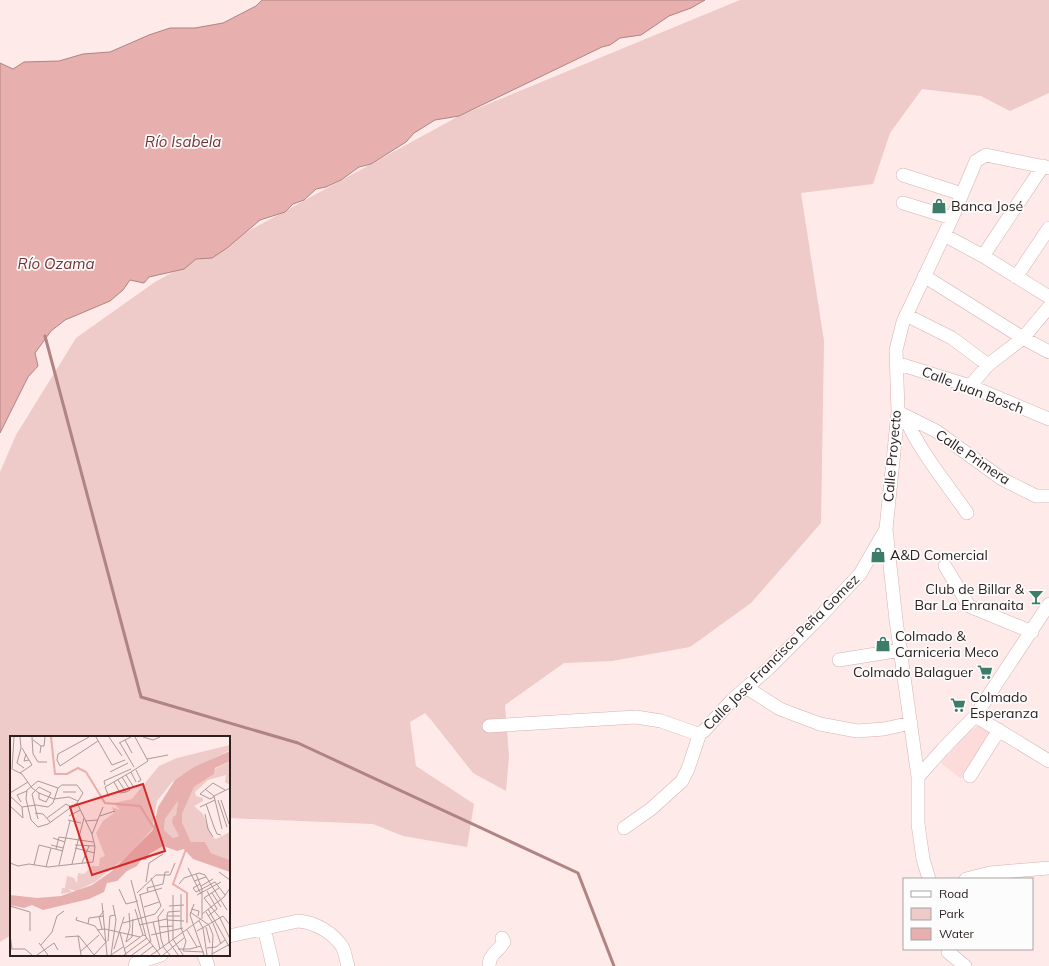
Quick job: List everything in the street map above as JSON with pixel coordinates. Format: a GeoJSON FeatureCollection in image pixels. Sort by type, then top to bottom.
{"type":"FeatureCollection","features":[{"type":"Feature","properties":{"kind":"street","name":"Calle Proyecto"},"geometry":{"type":"LineString","coordinates":[[929,878],[918,824],[918,777],[896,620],[886,529],[901,414],[896,350],[906,315],[952,218],[976,161],[986,155],[1046,167]]}},
{"type":"Feature","properties":{"kind":"street"},"geometry":{"type":"LineString","coordinates":[[983,256],[1046,167]]}},
{"type":"Feature","properties":{"kind":"street"},"geometry":{"type":"LineString","coordinates":[[902,174],[962,194]]}},
{"type":"Feature","properties":{"kind":"street"},"geometry":{"type":"LineString","coordinates":[[904,203],[952,218]]}},
{"type":"Feature","properties":{"kind":"street"},"geometry":{"type":"LineString","coordinates":[[1016,277],[1049,228]]}},
{"type":"Feature","properties":{"kind":"street"},"geometry":{"type":"LineString","coordinates":[[944,235],[983,256],[1049,297]]}},
{"type":"Feature","properties":{"kind":"street"},"geometry":{"type":"LineString","coordinates":[[924,276],[1023,338],[1049,352]]}},
{"type":"Feature","properties":{"kind":"street"},"geometry":{"type":"LineString","coordinates":[[970,386],[988,365],[1023,338],[1049,307]]}},
{"type":"Feature","properties":{"kind":"street"},"geometry":{"type":"LineString","coordinates":[[906,315],[952,338],[988,365]]}},
{"type":"Feature","properties":{"kind":"street","name":"Calle Juan Bosch"},"geometry":{"type":"LineString","coordinates":[[896,363],[970,386],[1049,419]]}},
{"type":"Feature","properties":{"kind":"street"},"geometry":{"type":"LineString","coordinates":[[901,414],[920,446],[967,513]]}},
{"type":"Feature","properties":{"kind":"street","name":"Calle Primera"},"geometry":{"type":"LineString","coordinates":[[901,414],[936,431],[973,456],[1002,479],[1036,496],[1049,496]]}},
{"type":"Feature","properties":{"kind":"street","name":"Calle Jose Francisco Peña Gomez"},"geometry":{"type":"LineString","coordinates":[[700,733],[704,731],[732,700],[747,688],[814,623],[860,574],[886,529]]}},
{"type":"Feature","properties":{"kind":"street"},"geometry":{"type":"LineString","coordinates":[[946,566],[968,606],[1032,632]]}},
{"type":"Feature","properties":{"kind":"street"},"geometry":{"type":"LineString","coordinates":[[918,777],[975,716],[1032,632],[1049,604]]}},
{"type":"Feature","properties":{"kind":"street"},"geometry":{"type":"LineString","coordinates":[[839,660],[901,650]]}},
{"type":"Feature","properties":{"kind":"street"},"geometry":{"type":"LineString","coordinates":[[747,688],[780,709],[820,724],[857,731],[884,729],[911,724]]}},
{"type":"Feature","properties":{"kind":"street"},"geometry":{"type":"LineString","coordinates":[[975,716],[1049,761]]}},
{"type":"Feature","properties":{"kind":"street"},"geometry":{"type":"LineString","coordinates":[[490,726],[636,717],[661,722],[695,733],[700,733],[688,769],[682,781],[651,809],[624,828]]}},
{"type":"Feature","properties":{"kind":"street"},"geometry":{"type":"LineString","coordinates":[[970,776],[999,730]]}},
{"type":"Feature","properties":{"kind":"street"},"geometry":{"type":"LineString","coordinates":[[970,878],[990,873],[1049,868]]}},
{"type":"Feature","properties":{"kind":"street"},"geometry":{"type":"LineString","coordinates":[[230,936],[298,921],[306,922],[330,933],[343,948],[348,966]]}},
{"type":"Feature","properties":{"kind":"street"},"geometry":{"type":"LineString","coordinates":[[264,928],[273,966]]}},
{"type":"Feature","properties":{"kind":"street"},"geometry":{"type":"LineString","coordinates":[[489,966],[490,957],[504,942],[502,938]]}},
{"type":"Feature","properties":{"kind":"street"},"geometry":{"type":"LineString","coordinates":[[947,966],[948,950]]}},
{"type":"Feature","properties":{"kind":"street"},"geometry":{"type":"LineString","coordinates":[[948,950],[965,966]]}},
{"type":"Feature","properties":{"kind":"street"},"geometry":{"type":"LineString","coordinates":[[135,966],[136,963],[158,956]]}},
{"type":"Feature","properties":{"kind":"street"},"geometry":{"type":"LineString","coordinates":[[204,956],[208,966]]}},
{"type":"Feature","properties":{"kind":"shaded area"},"geometry":{"type":"Polygon","coordinates":[[[979,726],[993,732],[961,779],[941,763],[970,730],[979,726]]]}},
{"type":"Feature","properties":{"kind":"green space"},"geometry":{"type":"Polygon","coordinates":[[[740,0],[1049,0],[1049,93],[1010,111],[981,96],[922,89],[890,133],[873,184],[801,193],[824,341],[821,523],[751,603],[690,647],[612,661],[564,663],[505,705],[509,756],[506,791],[473,773],[425,713],[410,722],[416,766],[474,804],[467,847],[403,836],[373,824],[230,818],[230,736],[10,736],[10,936],[0,942],[0,472],[16,435],[76,338],[155,282],[459,116],[740,0]]]}},
{"type":"Feature","properties":{"kind":"water","name":"Río Isabela"},"geometry":{"type":"Polygon","coordinates":[[[262,0],[705,0],[691,8],[669,16],[641,35],[620,38],[610,45],[602,47],[459,116],[435,120],[414,133],[406,142],[371,164],[359,167],[341,180],[326,187],[316,189],[304,200],[293,204],[285,212],[260,220],[227,248],[212,258],[196,259],[184,269],[149,277],[144,283],[130,280],[123,290],[110,301],[65,320],[51,331],[35,353],[38,366],[28,377],[0,433],[0,63],[13,69],[24,62],[59,61],[83,54],[110,52],[149,35],[170,28],[195,28],[223,23],[256,6],[262,0]]]}},
{"type":"Feature","properties":{"kind":"waterway"},"geometry":{"type":"LineString","coordinates":[[45,336],[141,697],[298,743],[578,873],[614,966]]}},
{"type":"Feature","properties":{"kind":"place","name":"Banca José"},"geometry":{"type":"Point","coordinates":[939,206]}},
{"type":"Feature","properties":{"kind":"place","name":"A&D Comercial"},"geometry":{"type":"Point","coordinates":[878,555]}},
{"type":"Feature","properties":{"kind":"place","name":"Club de Billar & Bar La Enranaita"},"geometry":{"type":"Point","coordinates":[1036,597]}},
{"type":"Feature","properties":{"kind":"place","name":"Colmado & Carniceria Meco"},"geometry":{"type":"Point","coordinates":[883,644]}},
{"type":"Feature","properties":{"kind":"place","name":"Colmado Balaguer"},"geometry":{"type":"Point","coordinates":[985,672]}},
{"type":"Feature","properties":{"kind":"place","name":"Colmado Esperanza"},"geometry":{"type":"Point","coordinates":[958,705]}},
{"type":"Feature","properties":{"kind":"water label","name":"Río Ozama"},"geometry":{"type":"Point","coordinates":[56,263]}}]}
